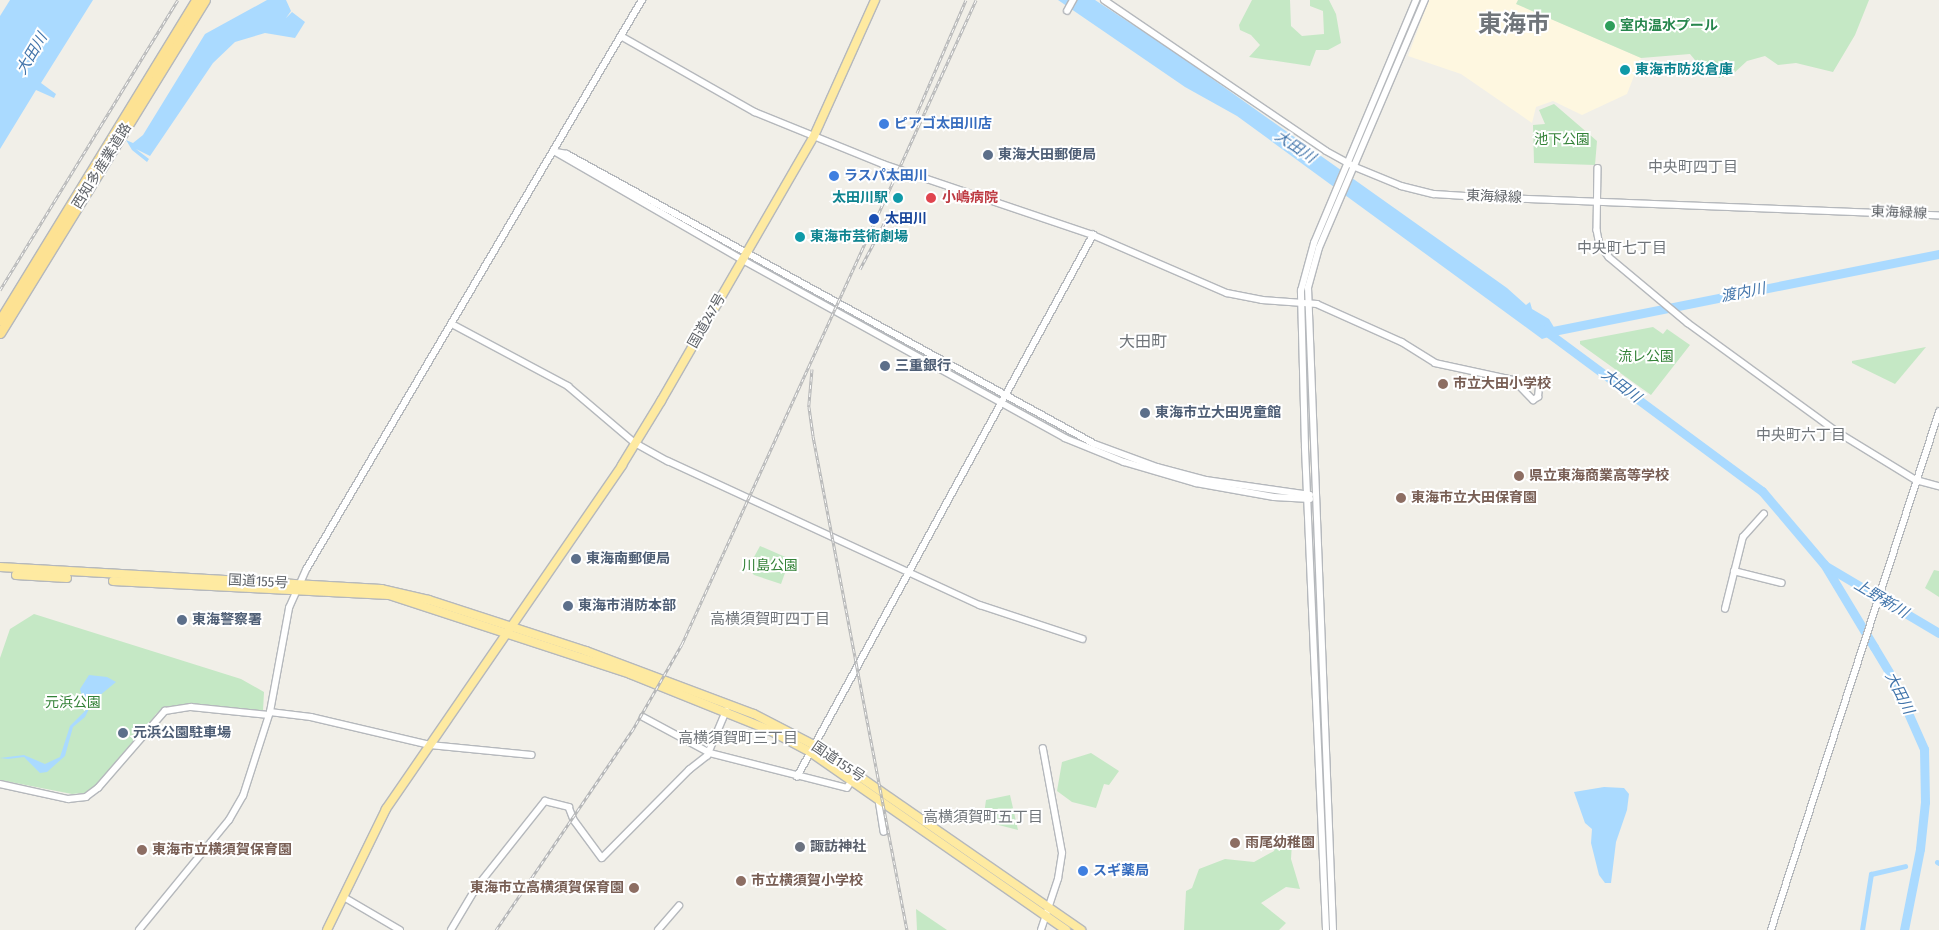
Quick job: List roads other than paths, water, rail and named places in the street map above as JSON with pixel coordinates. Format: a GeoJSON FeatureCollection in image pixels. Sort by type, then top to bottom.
{"type":"FeatureCollection","features":[{"type":"Feature","properties":{"kind":"highway","name":"西知多産業道路"},"geometry":{"type":"LineString","coordinates":[[0,333],[14,303],[196,0]]}},
{"type":"Feature","properties":{"kind":"highway","name":"西知多産業道路"},"geometry":{"type":"LineString","coordinates":[[0,320],[14,303],[205,0]]}},
{"type":"Feature","properties":{"kind":"highway","name":"国道247号"},"geometry":{"type":"LineString","coordinates":[[510,629],[635,443],[745,257],[814,136],[875,0]]}},
{"type":"Feature","properties":{"kind":"highway"},"geometry":{"type":"LineString","coordinates":[[0,312],[5,303],[14,303],[16,315],[0,342]]}},
{"type":"Feature","properties":{"kind":"highway","name":"国道155号"},"geometry":{"type":"LineString","coordinates":[[0,567],[299,587],[389,595],[586,650],[754,714],[812,748],[1081,930]]}},
{"type":"Feature","properties":{"kind":"highway","name":"国道155号"},"geometry":{"type":"LineString","coordinates":[[0,572],[35,577],[299,587]]}},
{"type":"Feature","properties":{"kind":"highway"},"geometry":{"type":"LineString","coordinates":[[327,930],[386,809],[510,629]]}},
{"type":"Feature","properties":{"kind":"highway","name":"国道155号"},"geometry":{"type":"LineString","coordinates":[[510,629],[726,712],[812,748],[879,800],[1066,930]]}},
{"type":"Feature","properties":{"kind":"main road","name":"東海緑線"},"geometry":{"type":"LineString","coordinates":[[1104,0],[1347,166],[1355,167],[1401,186],[1434,194],[1939,215]]}},
{"type":"Feature","properties":{"kind":"street"},"geometry":{"type":"LineString","coordinates":[[139,930],[229,820],[257,760],[269,713],[289,608],[299,587],[642,0]]}},
{"type":"Feature","properties":{"kind":"street"},"geometry":{"type":"LineString","coordinates":[[1067,9],[1073,0]]}},
{"type":"Feature","properties":{"kind":"street"},"geometry":{"type":"LineString","coordinates":[[1326,930],[1307,497],[1304,275],[1336,190],[1416,0]]}},
{"type":"Feature","properties":{"kind":"street"},"geometry":{"type":"LineString","coordinates":[[1333,930],[1304,301],[1314,262],[1424,0]]}},
{"type":"Feature","properties":{"kind":"street"},"geometry":{"type":"LineString","coordinates":[[621,36],[727,98],[814,136],[909,173],[1093,235],[1227,293],[1262,300],[1304,301],[1402,342],[1435,363],[1514,380],[1533,400],[1538,397],[1539,387]]}},
{"type":"Feature","properties":{"kind":"street"},"geometry":{"type":"LineString","coordinates":[[554,151],[567,154],[1000,403],[1065,438],[1138,466],[1230,490],[1314,496]]}},
{"type":"Feature","properties":{"kind":"street"},"geometry":{"type":"LineString","coordinates":[[1598,168],[1600,245],[1608,257],[1680,316],[1836,431],[1916,480],[1939,486]]}},
{"type":"Feature","properties":{"kind":"street"},"geometry":{"type":"LineString","coordinates":[[797,778],[1093,235]]}},
{"type":"Feature","properties":{"kind":"street"},"geometry":{"type":"LineString","coordinates":[[745,257],[1095,444],[1157,467],[1216,482],[1307,497]]}},
{"type":"Feature","properties":{"kind":"street"},"geometry":{"type":"LineString","coordinates":[[452,324],[568,386],[635,443],[740,496],[980,604],[1083,639]]}},
{"type":"Feature","properties":{"kind":"street"},"geometry":{"type":"LineString","coordinates":[[1771,930],[1939,412]]}},
{"type":"Feature","properties":{"kind":"street"},"geometry":{"type":"LineString","coordinates":[[1725,609],[1743,537],[1764,514]]}},
{"type":"Feature","properties":{"kind":"street"},"geometry":{"type":"LineString","coordinates":[[1734,571],[1782,583]]}},
{"type":"Feature","properties":{"kind":"street"},"geometry":{"type":"LineString","coordinates":[[0,784],[68,799],[86,796],[98,788],[165,712],[191,707],[311,717],[430,745],[532,755]]}},
{"type":"Feature","properties":{"kind":"street"},"geometry":{"type":"LineString","coordinates":[[450,930],[476,888],[545,802],[569,806],[574,820],[602,858],[710,753],[726,712]]}},
{"type":"Feature","properties":{"kind":"street"},"geometry":{"type":"LineString","coordinates":[[643,717],[710,753],[797,778],[847,788],[852,780]]}},
{"type":"Feature","properties":{"kind":"street"},"geometry":{"type":"LineString","coordinates":[[1041,930],[1058,879],[1062,853],[1043,749]]}},
{"type":"Feature","properties":{"kind":"street"},"geometry":{"type":"LineString","coordinates":[[879,800],[884,832]]}},
{"type":"Feature","properties":{"kind":"street"},"geometry":{"type":"LineString","coordinates":[[344,897],[400,930]]}},
{"type":"Feature","properties":{"kind":"street"},"geometry":{"type":"LineString","coordinates":[[658,930],[679,906]]}},
{"type":"Feature","properties":{"kind":"water"},"geometry":{"type":"Polygon","coordinates":[[[10,0],[93,0],[41,83],[56,94],[54,98],[36,90],[0,149],[0,16],[10,0]]]}},
{"type":"Feature","properties":{"kind":"water"},"geometry":{"type":"Polygon","coordinates":[[[267,0],[286,0],[291,11],[286,18],[292,12],[305,22],[295,38],[265,33],[235,42],[213,63],[150,156],[136,149],[149,159],[147,162],[132,150],[126,140],[133,143],[143,135],[205,34],[267,0]]]}},
{"type":"Feature","properties":{"kind":"water"},"geometry":{"type":"Polygon","coordinates":[[[1058,0],[1095,0],[1176,53],[1507,288],[1526,305],[1530,302],[1532,309],[1549,319],[1558,334],[1542,339],[1237,116],[1185,87],[1058,0]]]}},
{"type":"Feature","properties":{"kind":"water"},"geometry":{"type":"Polygon","coordinates":[[[89,675],[107,677],[116,682],[93,701],[85,717],[73,727],[65,756],[47,772],[40,773],[24,757],[0,758],[24,755],[45,764],[60,757],[70,726],[86,710],[80,689],[89,675]]]}},
{"type":"Feature","properties":{"kind":"water"},"geometry":{"type":"Polygon","coordinates":[[[1604,787],[1624,788],[1629,794],[1627,810],[1616,842],[1611,883],[1605,883],[1599,875],[1591,843],[1592,829],[1585,823],[1574,792],[1604,787]]]}},
{"type":"Feature","properties":{"kind":"waterway","name":"渡内川"},"geometry":{"type":"LineString","coordinates":[[1548,332],[1939,254]]}},
{"type":"Feature","properties":{"kind":"waterway","name":"大田川"},"geometry":{"type":"LineString","coordinates":[[1543,329],[1762,491],[1824,564],[1874,647],[1893,679],[1924,749],[1925,802],[1920,849],[1904,930]]}},
{"type":"Feature","properties":{"kind":"waterway","name":"上野新川"},"geometry":{"type":"LineString","coordinates":[[1826,566],[1939,633]]}},
{"type":"Feature","properties":{"kind":"waterway"},"geometry":{"type":"LineString","coordinates":[[1862,930],[1871,874],[1905,866]]}},
{"type":"Feature","properties":{"kind":"railway"},"geometry":{"type":"LineString","coordinates":[[0,290],[178,0]]}},
{"type":"Feature","properties":{"kind":"railway"},"geometry":{"type":"LineString","coordinates":[[917,113],[966,0]]}},
{"type":"Feature","properties":{"kind":"railway"},"geometry":{"type":"LineString","coordinates":[[496,930],[632,731],[682,644],[976,0]]}},
{"type":"Feature","properties":{"kind":"railway"},"geometry":{"type":"LineString","coordinates":[[860,269],[887,218]]}},
{"type":"Feature","properties":{"kind":"railway"},"geometry":{"type":"LineString","coordinates":[[812,369],[809,407],[813,436],[907,930]]}},
{"type":"Feature","properties":{"kind":"place","name":"室内温水プール"},"geometry":{"type":"Point","coordinates":[1610,26]}},
{"type":"Feature","properties":{"kind":"place","name":"東海市防災倉庫"},"geometry":{"type":"Point","coordinates":[1625,70]}},
{"type":"Feature","properties":{"kind":"place","name":"ピアゴ太田川店"},"geometry":{"type":"Point","coordinates":[884,124]}},
{"type":"Feature","properties":{"kind":"place","name":"東海大田郵便局"},"geometry":{"type":"Point","coordinates":[988,155]}},
{"type":"Feature","properties":{"kind":"place","name":"ラスパ太田川"},"geometry":{"type":"Point","coordinates":[834,176]}},
{"type":"Feature","properties":{"kind":"place","name":"太田川駅"},"geometry":{"type":"Point","coordinates":[898,198]}},
{"type":"Feature","properties":{"kind":"place","name":"小嶋病院"},"geometry":{"type":"Point","coordinates":[931,198]}},
{"type":"Feature","properties":{"kind":"place","name":"太田川"},"geometry":{"type":"Point","coordinates":[874,219]}},
{"type":"Feature","properties":{"kind":"place","name":"東海市芸術劇場"},"geometry":{"type":"Point","coordinates":[800,237]}},
{"type":"Feature","properties":{"kind":"place","name":"三重銀行"},"geometry":{"type":"Point","coordinates":[885,366]}},
{"type":"Feature","properties":{"kind":"place","name":"市立大田小学校"},"geometry":{"type":"Point","coordinates":[1443,384]}},
{"type":"Feature","properties":{"kind":"place","name":"東海市立大田児童館"},"geometry":{"type":"Point","coordinates":[1145,413]}},
{"type":"Feature","properties":{"kind":"place","name":"県立東海商業高等学校"},"geometry":{"type":"Point","coordinates":[1519,476]}},
{"type":"Feature","properties":{"kind":"place","name":"東海市立大田保育園"},"geometry":{"type":"Point","coordinates":[1401,498]}},
{"type":"Feature","properties":{"kind":"place","name":"東海南郵便局"},"geometry":{"type":"Point","coordinates":[576,559]}},
{"type":"Feature","properties":{"kind":"place","name":"東海市消防本部"},"geometry":{"type":"Point","coordinates":[568,606]}},
{"type":"Feature","properties":{"kind":"place","name":"東海警察署"},"geometry":{"type":"Point","coordinates":[182,620]}},
{"type":"Feature","properties":{"kind":"place","name":"元浜公園駐車場"},"geometry":{"type":"Point","coordinates":[123,733]}},
{"type":"Feature","properties":{"kind":"place","name":"雨尾幼稚園"},"geometry":{"type":"Point","coordinates":[1235,843]}},
{"type":"Feature","properties":{"kind":"place","name":"諏訪神社"},"geometry":{"type":"Point","coordinates":[800,847]}},
{"type":"Feature","properties":{"kind":"place","name":"東海市立横須賀保育園"},"geometry":{"type":"Point","coordinates":[142,850]}},
{"type":"Feature","properties":{"kind":"place","name":"スギ薬局"},"geometry":{"type":"Point","coordinates":[1083,871]}},
{"type":"Feature","properties":{"kind":"place","name":"市立横須賀小学校"},"geometry":{"type":"Point","coordinates":[741,881]}},
{"type":"Feature","properties":{"kind":"place","name":"東海市立高横須賀保育園"},"geometry":{"type":"Point","coordinates":[634,888]}},
{"type":"Feature","properties":{"kind":"district","name":"東海市"},"geometry":{"type":"Point","coordinates":[1514,25]}},
{"type":"Feature","properties":{"kind":"district","name":"中央町四丁目"},"geometry":{"type":"Point","coordinates":[1693,168]}},
{"type":"Feature","properties":{"kind":"district","name":"中央町七丁目"},"geometry":{"type":"Point","coordinates":[1622,249]}},
{"type":"Feature","properties":{"kind":"district","name":"大田町"},"geometry":{"type":"Point","coordinates":[1143,342]}},
{"type":"Feature","properties":{"kind":"district","name":"中央町六丁目"},"geometry":{"type":"Point","coordinates":[1801,436]}},
{"type":"Feature","properties":{"kind":"district","name":"高横須賀町四丁目"},"geometry":{"type":"Point","coordinates":[770,620]}},
{"type":"Feature","properties":{"kind":"district","name":"高横須賀町三丁目"},"geometry":{"type":"Point","coordinates":[738,739]}},
{"type":"Feature","properties":{"kind":"district","name":"高横須賀町五丁目"},"geometry":{"type":"Point","coordinates":[983,818]}},
{"type":"Feature","properties":{"kind":"park label","name":"池下公園"},"geometry":{"type":"Point","coordinates":[1562,140]}},
{"type":"Feature","properties":{"kind":"park label","name":"流レ公園"},"geometry":{"type":"Point","coordinates":[1646,357]}},
{"type":"Feature","properties":{"kind":"park label","name":"川島公園"},"geometry":{"type":"Point","coordinates":[770,566]}},
{"type":"Feature","properties":{"kind":"park label","name":"元浜公園"},"geometry":{"type":"Point","coordinates":[73,703]}}]}
